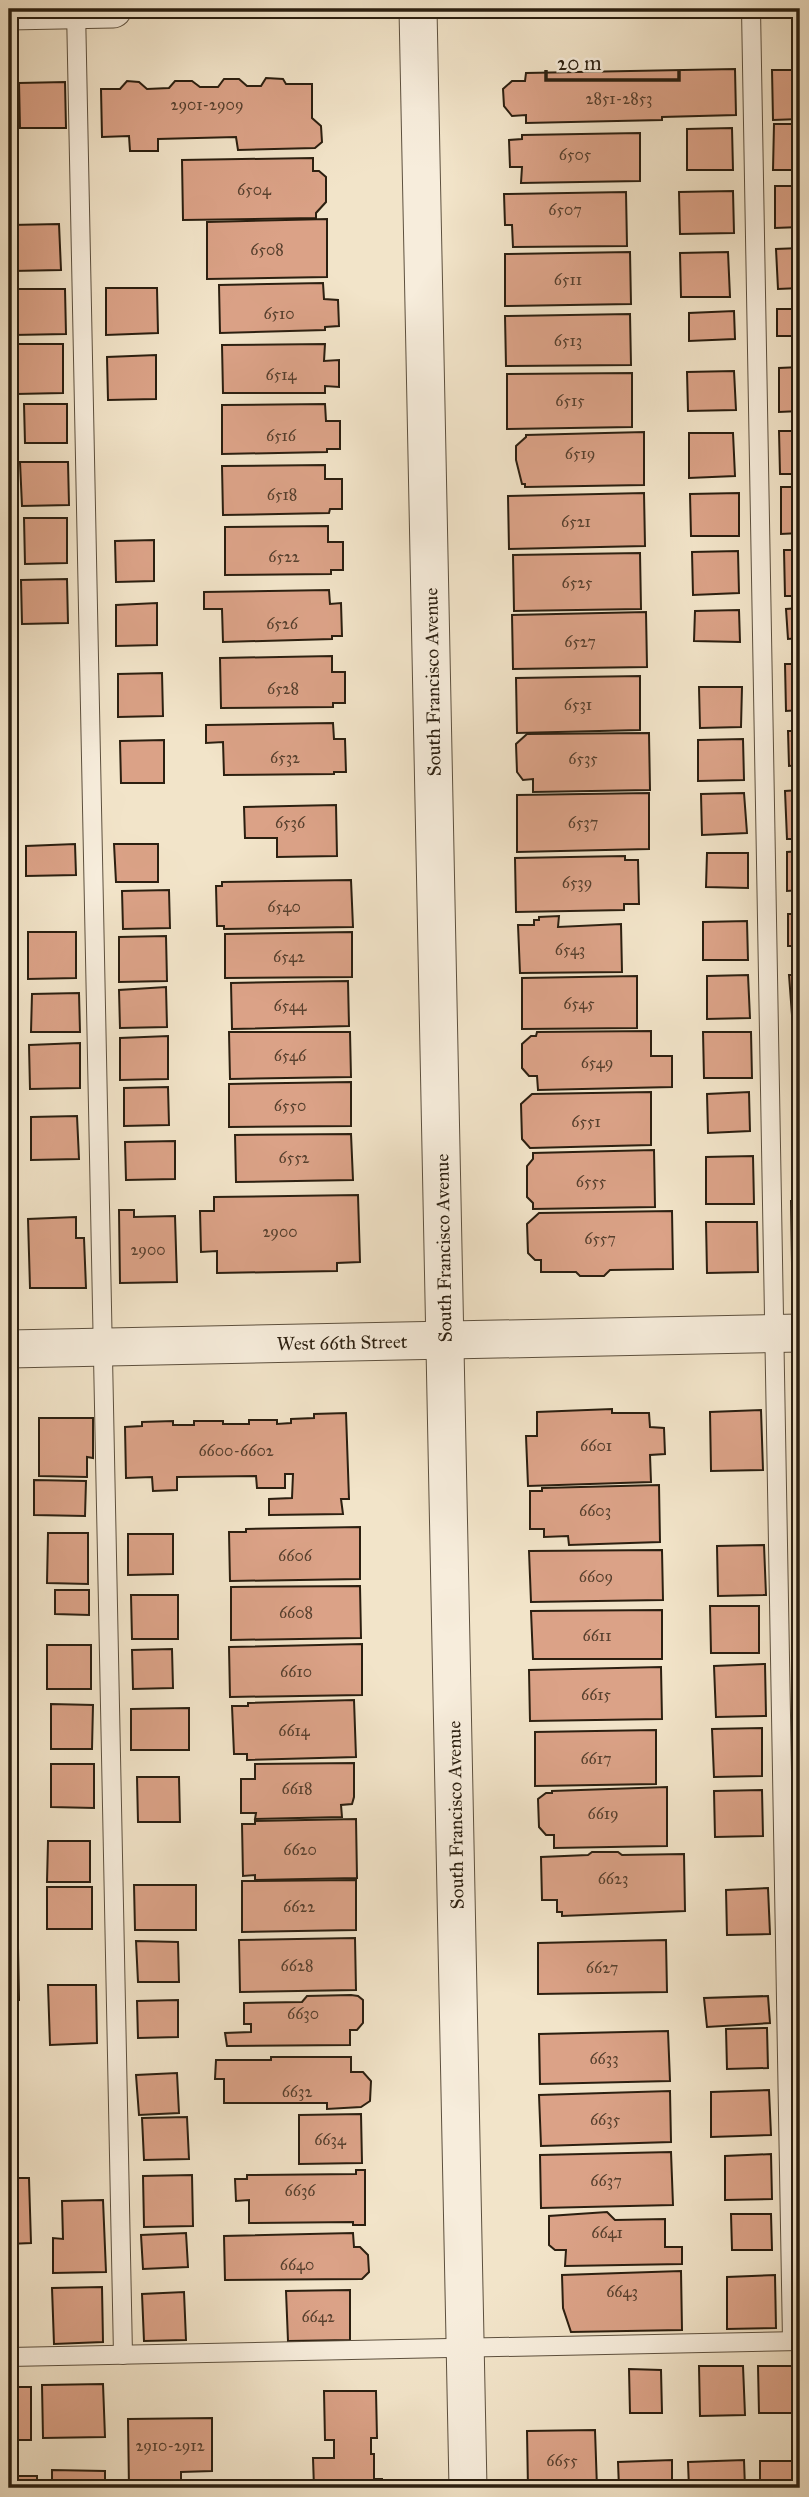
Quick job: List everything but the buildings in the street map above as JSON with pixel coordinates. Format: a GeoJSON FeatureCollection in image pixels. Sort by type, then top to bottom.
{"type":"FeatureCollection","features":[{"type":"Feature","properties":{"kind":"street"},"geometry":{"type":"LineString","coordinates":[[9,11],[113,9]]}},
{"type":"Feature","properties":{"kind":"street","name":"South Francisco Avenue"},"geometry":{"type":"LineString","coordinates":[[418,9],[468,2488]]}},
{"type":"Feature","properties":{"kind":"street","name":"West 66th Street"},"geometry":{"type":"LineString","coordinates":[[9,1349],[787,1333]]}},
{"type":"Feature","properties":{"kind":"lane"},"geometry":{"type":"LineString","coordinates":[[76,9],[123,2355]]}},
{"type":"Feature","properties":{"kind":"lane"},"geometry":{"type":"LineString","coordinates":[[9,2357],[796,2341],[787,1333],[751,9]]}}]}
